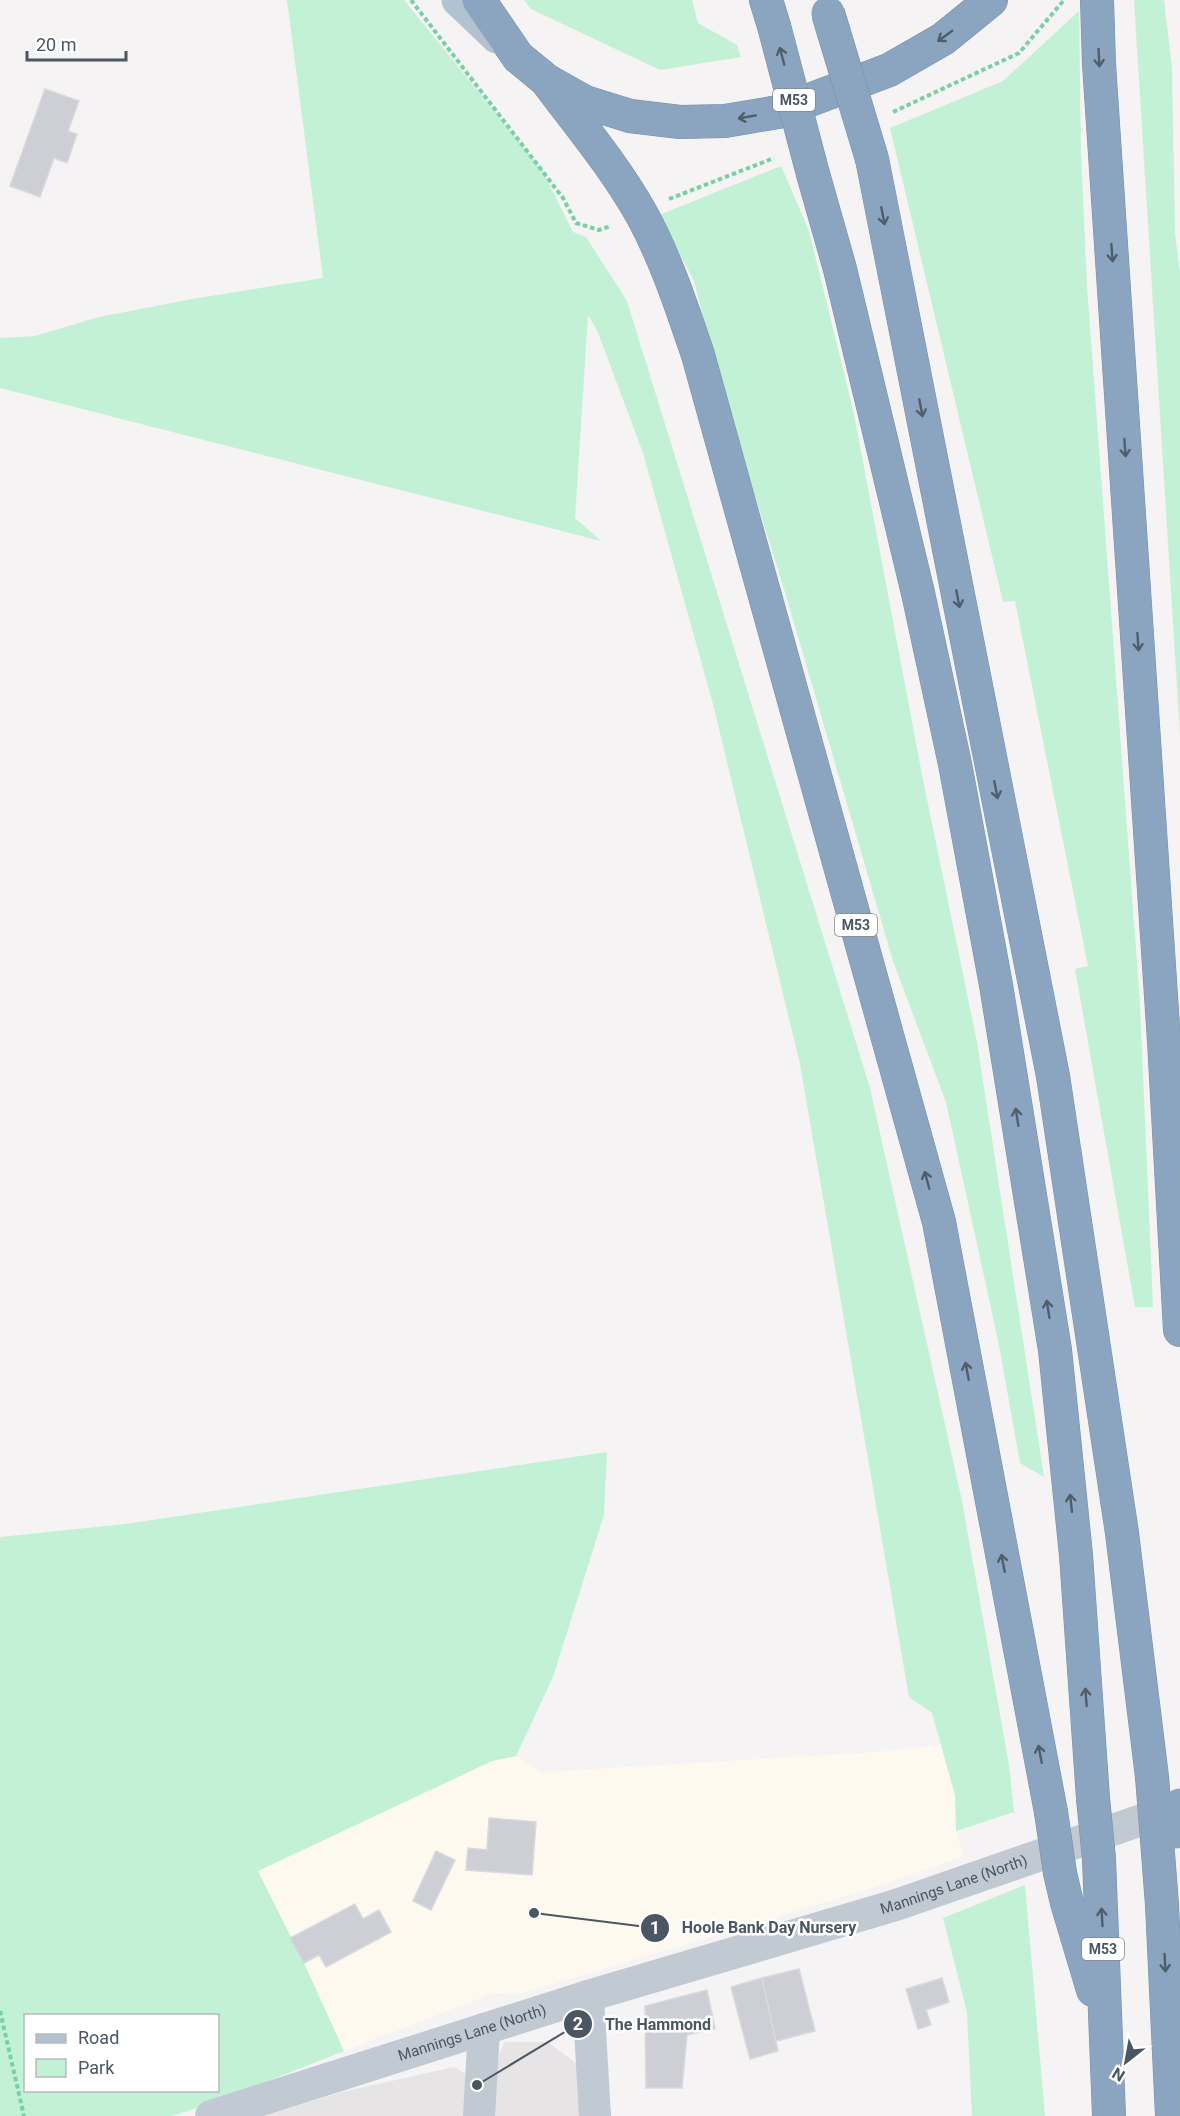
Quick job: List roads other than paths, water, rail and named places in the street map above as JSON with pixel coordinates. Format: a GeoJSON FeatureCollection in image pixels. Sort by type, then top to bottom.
{"type":"FeatureCollection","features":[{"type":"Feature","properties":{"kind":"highway"},"geometry":{"type":"LineString","coordinates":[[479,0],[518,57],[546,80],[585,102],[630,116],[680,122],[725,121],[778,112],[889,70],[943,39],[991,0]]}},
{"type":"Feature","properties":{"kind":"highway"},"geometry":{"type":"LineString","coordinates":[[1097,0],[1099,64],[1165,1052],[1180,1330]]}},
{"type":"Feature","properties":{"kind":"highway"},"geometry":{"type":"LineString","coordinates":[[826,6],[872,159],[1053,1076],[1122,1533],[1152,1777],[1173,1821],[1162,1905],[1172,2116]]}},
{"type":"Feature","properties":{"kind":"highway","name":"M53"},"geometry":{"type":"LineString","coordinates":[[770,13],[840,269],[918,593],[955,764],[996,985],[1055,1350],[1076,1555],[1099,1859],[1109,2116]]}},
{"type":"Feature","properties":{"kind":"highway","name":"M53"},"geometry":{"type":"LineString","coordinates":[[546,80],[612,167],[642,215],[670,276],[698,355],[939,1222],[1051,1812],[1060,1873],[1107,2038]]}},
{"type":"Feature","properties":{"kind":"main road"},"geometry":{"type":"LineString","coordinates":[[458,0],[518,57]]}},
{"type":"Feature","properties":{"kind":"street","name":"Mannings Lane (North)"},"geometry":{"type":"LineString","coordinates":[[211,2116],[588,1996],[1173,1821]]}},
{"type":"Feature","properties":{"kind":"street"},"geometry":{"type":"LineString","coordinates":[[588,1996],[595,2116]]}},
{"type":"Feature","properties":{"kind":"street"},"geometry":{"type":"LineString","coordinates":[[479,2116],[484,2029]]}},
{"type":"Feature","properties":{"kind":"place","name":"Hoole Bank Day Nursery"},"geometry":{"type":"Point","coordinates":[534,1913]}},
{"type":"Feature","properties":{"kind":"place","name":"The Hammond"},"geometry":{"type":"Point","coordinates":[477,2085]}}]}
